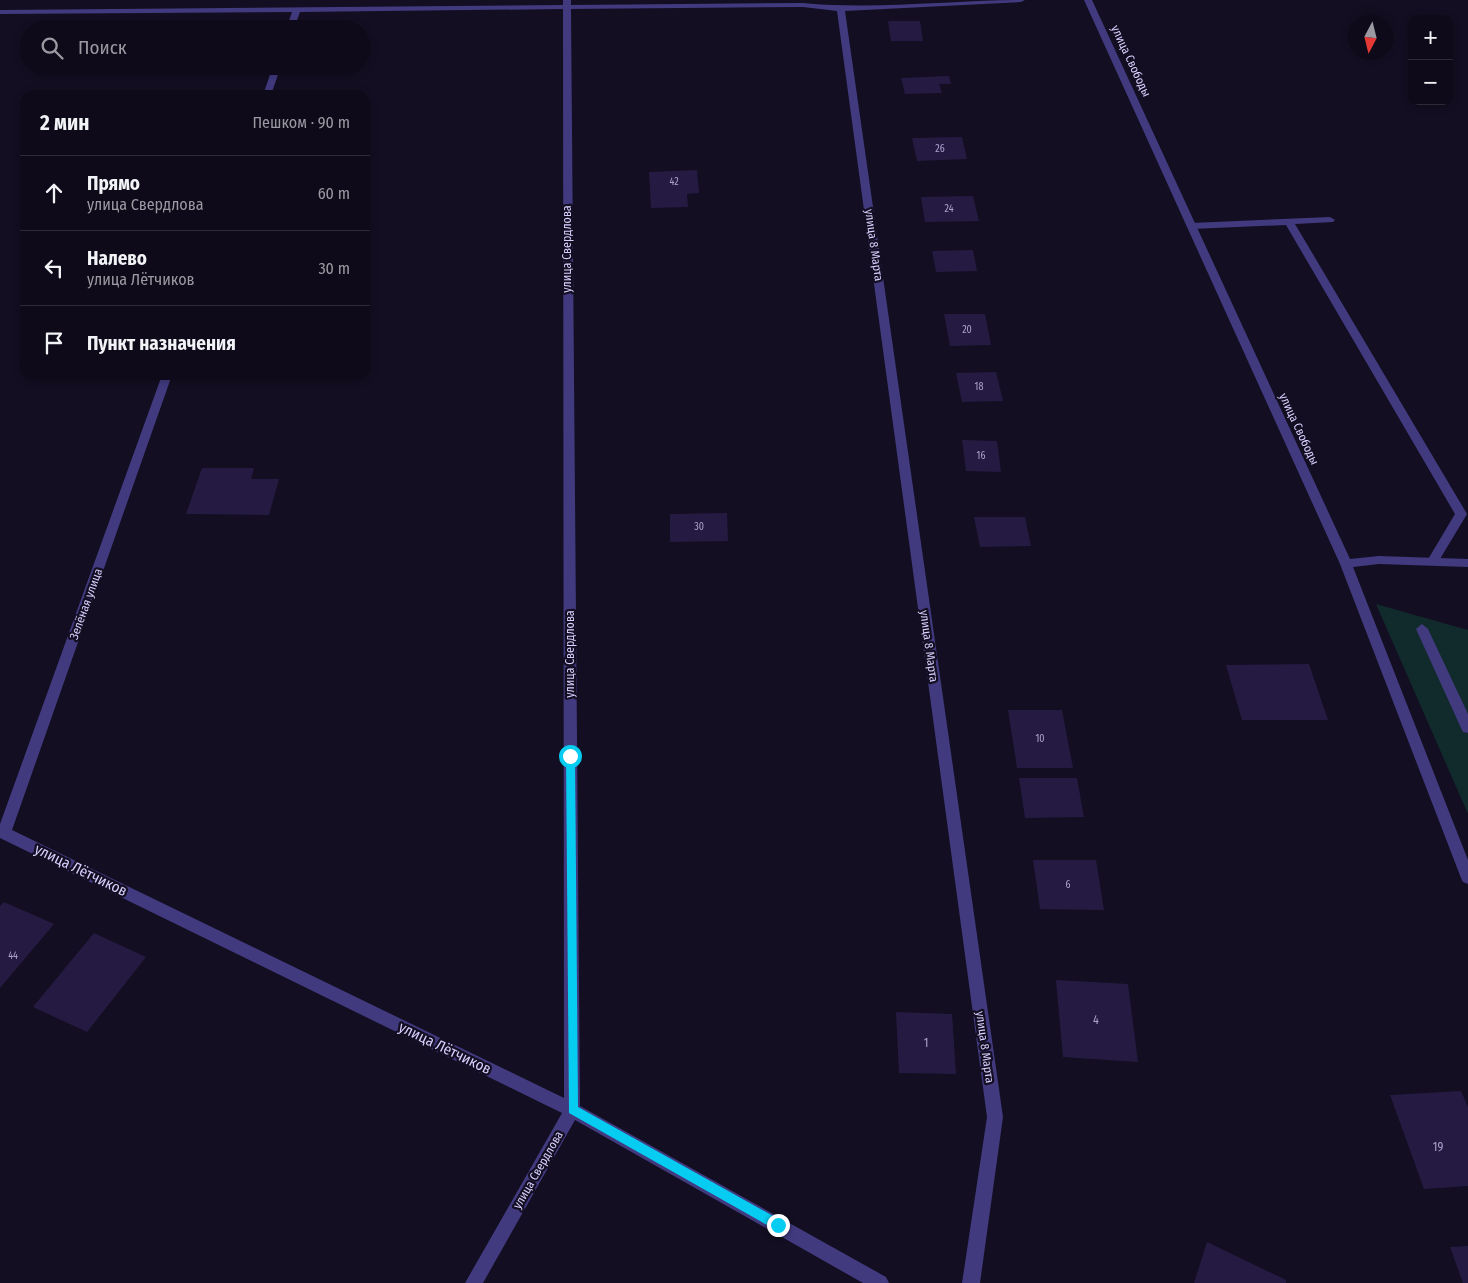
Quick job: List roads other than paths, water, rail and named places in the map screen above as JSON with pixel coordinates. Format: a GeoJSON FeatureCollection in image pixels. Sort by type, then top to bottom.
{"type":"FeatureCollection","features":[{"type":"Feature","properties":{"kind":"street"},"geometry":{"type":"LineString","coordinates":[[0,12],[567,4],[803,3],[841,9],[1021,0]]}},
{"type":"Feature","properties":{"kind":"street","name":"улица Свободы"},"geometry":{"type":"LineString","coordinates":[[1088,0],[1346,564],[1468,878]]}},
{"type":"Feature","properties":{"kind":"street","name":"улица Свердлова"},"geometry":{"type":"LineString","coordinates":[[474,1283],[572,1110],[567,4]]}},
{"type":"Feature","properties":{"kind":"street"},"geometry":{"type":"LineString","coordinates":[[293,20],[297,9]]}},
{"type":"Feature","properties":{"kind":"street","name":"улица 8 Марта"},"geometry":{"type":"LineString","coordinates":[[841,9],[994,1117],[971,1283]]}},
{"type":"Feature","properties":{"kind":"street"},"geometry":{"type":"LineString","coordinates":[[269,90],[274,75]]}},
{"type":"Feature","properties":{"kind":"street"},"geometry":{"type":"LineString","coordinates":[[1191,226],[1330,220]]}},
{"type":"Feature","properties":{"kind":"street"},"geometry":{"type":"LineString","coordinates":[[1289,222],[1462,514],[1433,561]]}},
{"type":"Feature","properties":{"kind":"street","name":"Зелёная улица"},"geometry":{"type":"LineString","coordinates":[[2,831],[165,380]]}},
{"type":"Feature","properties":{"kind":"street"},"geometry":{"type":"LineString","coordinates":[[1346,564],[1379,560],[1468,563]]}},
{"type":"Feature","properties":{"kind":"street"},"geometry":{"type":"LineString","coordinates":[[1422,629],[1468,728]]}},
{"type":"Feature","properties":{"kind":"street","name":"улица Лётчиков"},"geometry":{"type":"LineString","coordinates":[[2,831],[572,1110],[880,1283]]}}]}
